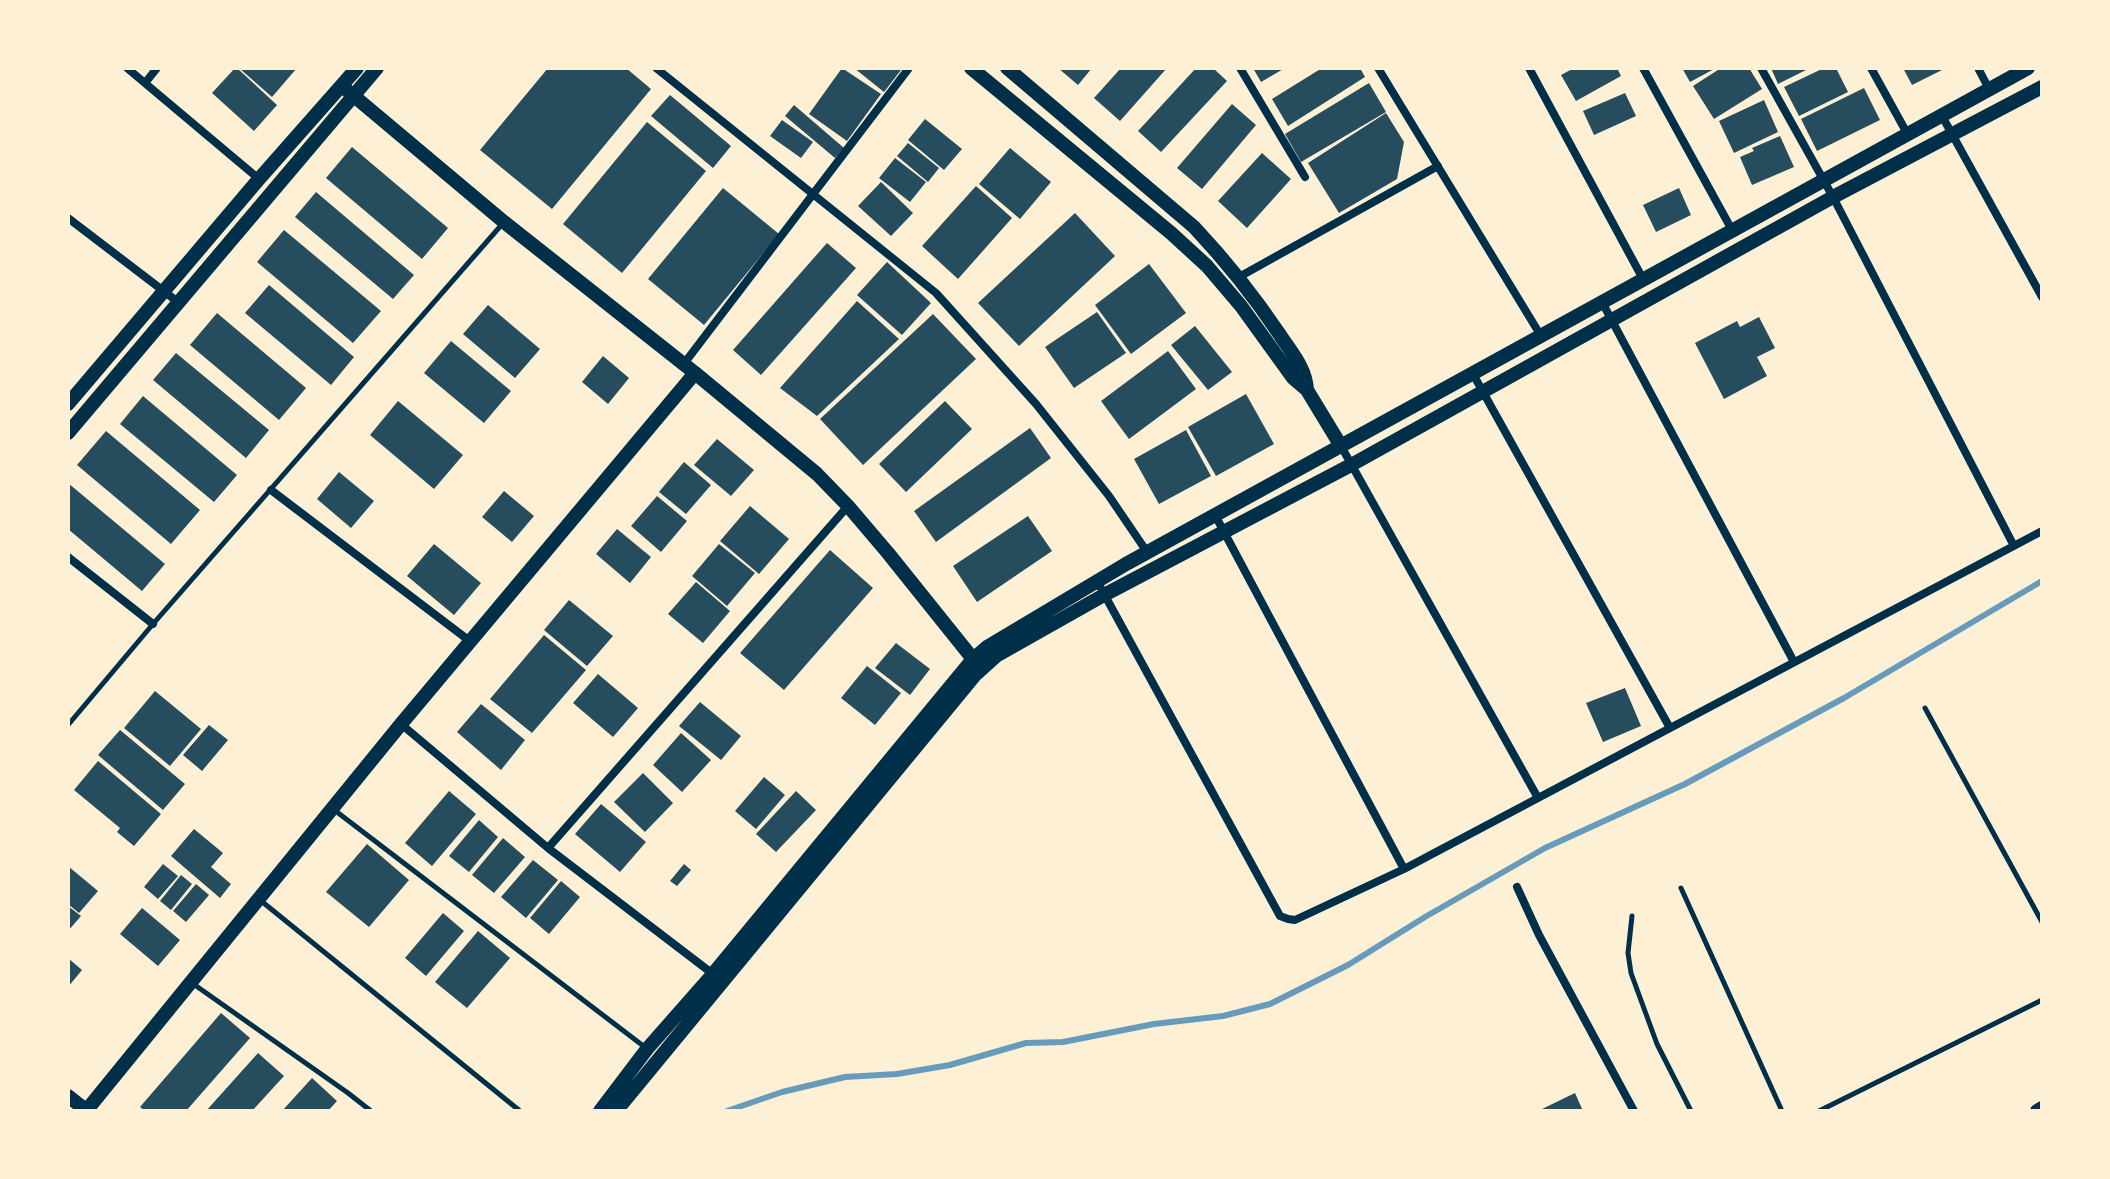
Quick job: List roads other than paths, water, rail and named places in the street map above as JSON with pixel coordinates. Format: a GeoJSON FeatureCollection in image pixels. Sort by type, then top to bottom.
{"type":"FeatureCollection","features":[{"type":"Feature","properties":{"kind":"street"},"geometry":{"type":"LineString","coordinates":[[127,68],[259,179]]}},
{"type":"Feature","properties":{"kind":"street"},"geometry":{"type":"LineString","coordinates":[[145,83],[157,68]]}},
{"type":"Feature","properties":{"kind":"street"},"geometry":{"type":"LineString","coordinates":[[68,404],[357,68]]}},
{"type":"Feature","properties":{"kind":"street"},"geometry":{"type":"LineString","coordinates":[[68,433],[377,68]]}},
{"type":"Feature","properties":{"kind":"street"},"geometry":{"type":"LineString","coordinates":[[656,68],[936,293],[1036,404],[1109,496],[1147,552]]}},
{"type":"Feature","properties":{"kind":"street"},"geometry":{"type":"LineString","coordinates":[[68,1096],[86,1111],[401,724],[471,643],[689,369],[813,195],[909,68]]}},
{"type":"Feature","properties":{"kind":"street"},"geometry":{"type":"LineString","coordinates":[[971,68],[1207,266],[1241,306],[1293,378],[1307,390],[1538,798]]}},
{"type":"Feature","properties":{"kind":"street"},"geometry":{"type":"LineString","coordinates":[[1007,68],[1194,227],[1261,306],[1301,367],[1307,390]]}},
{"type":"Feature","properties":{"kind":"street"},"geometry":{"type":"LineString","coordinates":[[1240,68],[1305,177]]}},
{"type":"Feature","properties":{"kind":"street"},"geometry":{"type":"LineString","coordinates":[[1378,68],[1541,336]]}},
{"type":"Feature","properties":{"kind":"street"},"geometry":{"type":"LineString","coordinates":[[1529,68],[1643,279]]}},
{"type":"Feature","properties":{"kind":"street"},"geometry":{"type":"LineString","coordinates":[[1643,68],[1732,230]]}},
{"type":"Feature","properties":{"kind":"street"},"geometry":{"type":"LineString","coordinates":[[1761,68],[1833,197],[2014,546]]}},
{"type":"Feature","properties":{"kind":"street"},"geometry":{"type":"LineString","coordinates":[[1871,68],[1908,135]]}},
{"type":"Feature","properties":{"kind":"street"},"geometry":{"type":"LineString","coordinates":[[1978,68],[1989,89]]}},
{"type":"Feature","properties":{"kind":"street"},"geometry":{"type":"LineString","coordinates":[[600,1111],[647,1049],[713,974],[973,659],[999,639],[1147,552],[2028,68]]}},
{"type":"Feature","properties":{"kind":"street"},"geometry":{"type":"LineString","coordinates":[[342,86],[504,222],[817,474],[848,506],[973,659]]}},
{"type":"Feature","properties":{"kind":"street"},"geometry":{"type":"LineString","coordinates":[[616,1111],[975,675],[996,656],[1104,595],[1351,465],[1833,197],[2042,87]]}},
{"type":"Feature","properties":{"kind":"street"},"geometry":{"type":"LineString","coordinates":[[1942,116],[2042,297]]}},
{"type":"Feature","properties":{"kind":"street"},"geometry":{"type":"LineString","coordinates":[[1239,277],[1438,166]]}},
{"type":"Feature","properties":{"kind":"street"},"geometry":{"type":"LineString","coordinates":[[68,218],[178,302]]}},
{"type":"Feature","properties":{"kind":"street"},"geometry":{"type":"LineString","coordinates":[[1602,302],[1794,662]]}},
{"type":"Feature","properties":{"kind":"street"},"geometry":{"type":"LineString","coordinates":[[1473,374],[1670,728]]}},
{"type":"Feature","properties":{"kind":"street"},"geometry":{"type":"LineString","coordinates":[[271,490],[471,643]]}},
{"type":"Feature","properties":{"kind":"street"},"geometry":{"type":"LineString","coordinates":[[548,848],[848,506]]}},
{"type":"Feature","properties":{"kind":"street"},"geometry":{"type":"LineString","coordinates":[[1215,515],[1404,869]]}},
{"type":"Feature","properties":{"kind":"street"},"geometry":{"type":"LineString","coordinates":[[1097,581],[1280,916],[1295,920],[1404,869],[2042,531]]}},
{"type":"Feature","properties":{"kind":"street"},"geometry":{"type":"LineString","coordinates":[[68,557],[153,624]]}},
{"type":"Feature","properties":{"kind":"street"},"geometry":{"type":"LineString","coordinates":[[401,724],[548,848],[713,974]]}},
{"type":"Feature","properties":{"kind":"street"},"geometry":{"type":"LineString","coordinates":[[1517,887],[1539,935],[1634,1111]]}},
{"type":"Feature","properties":{"kind":"lane"},"geometry":{"type":"LineString","coordinates":[[68,725],[504,222]]}},
{"type":"Feature","properties":{"kind":"lane"},"geometry":{"type":"LineString","coordinates":[[1925,708],[2042,922]]}},
{"type":"Feature","properties":{"kind":"lane"},"geometry":{"type":"LineString","coordinates":[[332,808],[647,1049]]}},
{"type":"Feature","properties":{"kind":"lane"},"geometry":{"type":"LineString","coordinates":[[1681,888],[1782,1111]]}},
{"type":"Feature","properties":{"kind":"lane"},"geometry":{"type":"LineString","coordinates":[[260,899],[520,1111]]}},
{"type":"Feature","properties":{"kind":"lane"},"geometry":{"type":"LineString","coordinates":[[1632,916],[1628,953],[1631,973],[1657,1044],[1691,1111]]}},
{"type":"Feature","properties":{"kind":"lane"},"geometry":{"type":"LineString","coordinates":[[192,982],[371,1111]]}},
{"type":"Feature","properties":{"kind":"lane"},"geometry":{"type":"LineString","coordinates":[[1819,1111],[2042,1000]]}},
{"type":"Feature","properties":{"kind":"waterway"},"geometry":{"type":"LineString","coordinates":[[727,1111],[782,1092],[845,1077],[897,1074],[950,1065],[1026,1043],[1063,1042],[1154,1024],[1223,1016],[1270,1004],[1348,965],[1545,848],[1685,784],[1844,698],[2042,581]]}}]}
